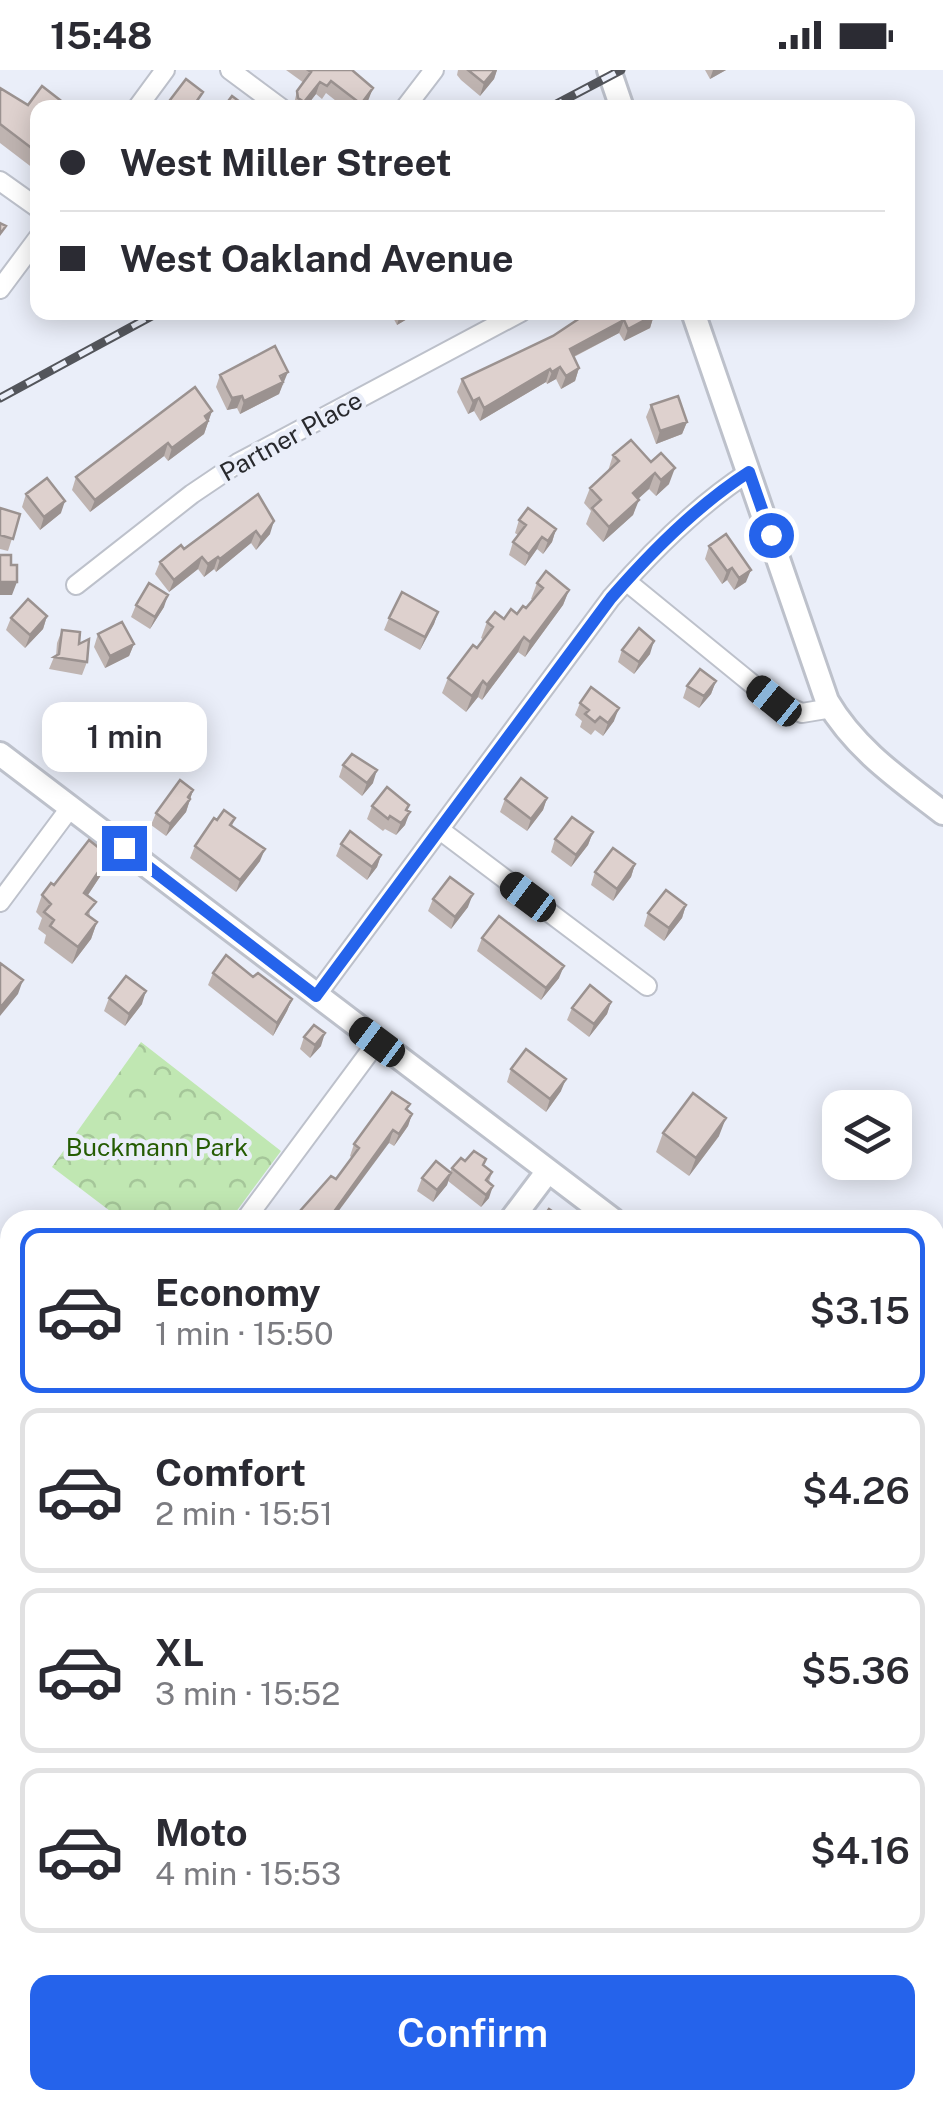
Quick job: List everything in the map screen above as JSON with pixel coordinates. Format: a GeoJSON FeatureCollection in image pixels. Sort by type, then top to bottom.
{"type":"FeatureCollection","features":[{"type":"Feature","properties":{"kind":"main road"},"geometry":{"type":"LineString","coordinates":[[609,70],[619,100]]}},
{"type":"Feature","properties":{"kind":"main road"},"geometry":{"type":"LineString","coordinates":[[695,320],[832,708],[844,729],[879,764],[943,813]]}},
{"type":"Feature","properties":{"kind":"main road"},"geometry":{"type":"LineString","coordinates":[[0,754],[600,1210]]}},
{"type":"Feature","properties":{"kind":"main road"},"geometry":{"type":"LineString","coordinates":[[519,1210],[548,1171]]}},
{"type":"Feature","properties":{"kind":"street"},"geometry":{"type":"LineString","coordinates":[[142,100],[165,70]]}},
{"type":"Feature","properties":{"kind":"street"},"geometry":{"type":"LineString","coordinates":[[230,70],[270,100]]}},
{"type":"Feature","properties":{"kind":"street"},"geometry":{"type":"LineString","coordinates":[[411,100],[434,70]]}},
{"type":"Feature","properties":{"kind":"street"},"geometry":{"type":"LineString","coordinates":[[0,181],[30,202]]}},
{"type":"Feature","properties":{"kind":"street"},"geometry":{"type":"LineString","coordinates":[[0,289],[30,249]]}},
{"type":"Feature","properties":{"kind":"street","name":"Partner Place"},"geometry":{"type":"LineString","coordinates":[[76,585],[238,463],[507,320]]}},
{"type":"Feature","properties":{"kind":"street"},"geometry":{"type":"LineString","coordinates":[[316,996],[626,581],[715,496],[749,472]]}},
{"type":"Feature","properties":{"kind":"street"},"geometry":{"type":"LineString","coordinates":[[626,581],[787,709],[811,714],[832,708]]}},
{"type":"Feature","properties":{"kind":"street"},"geometry":{"type":"LineString","coordinates":[[0,902],[70,808]]}},
{"type":"Feature","properties":{"kind":"street"},"geometry":{"type":"LineString","coordinates":[[440,830],[647,986]]}},
{"type":"Feature","properties":{"kind":"street"},"geometry":{"type":"LineString","coordinates":[[252,1210],[377,1042]]}},
{"type":"Feature","properties":{"kind":"green space","name":"Buckmann Park"},"geometry":{"type":"Polygon","coordinates":[[[141,1042],[281,1151],[237,1210],[109,1210],[52,1167],[141,1042]]]}},
{"type":"Feature","properties":{"kind":"building"},"geometry":{"type":"Polygon","coordinates":[[[308,70],[352,70],[373,88],[364,100],[356,100],[331,81],[327,86],[320,82],[306,100],[301,100],[297,91],[311,72],[308,70]]]}},
{"type":"Feature","properties":{"kind":"building"},"geometry":{"type":"Polygon","coordinates":[[[468,70],[495,70],[484,83],[468,70]]]}},
{"type":"Feature","properties":{"kind":"building"},"geometry":{"type":"Polygon","coordinates":[[[186,79],[203,92],[198,100],[170,100],[186,79]]]}},
{"type":"Feature","properties":{"kind":"building"},"geometry":{"type":"Polygon","coordinates":[[[42,86],[60,100],[32,100],[42,86]]]}},
{"type":"Feature","properties":{"kind":"building"},"geometry":{"type":"Polygon","coordinates":[[[0,88],[28,105],[30,102],[30,147],[0,124],[0,88]]]}},
{"type":"Feature","properties":{"kind":"building"},"geometry":{"type":"Polygon","coordinates":[[[577,320],[624,320],[570,349],[579,368],[566,376],[560,367],[552,372],[550,369],[484,408],[479,398],[473,401],[462,379],[553,336],[577,320]]]}},
{"type":"Feature","properties":{"kind":"building"},"geometry":{"type":"Polygon","coordinates":[[[624,320],[645,320],[628,329],[624,320]]]}},
{"type":"Feature","properties":{"kind":"building"},"geometry":{"type":"Polygon","coordinates":[[[275,346],[288,372],[280,376],[283,382],[244,401],[242,396],[232,398],[220,375],[275,346]]]}},
{"type":"Feature","properties":{"kind":"building"},"geometry":{"type":"Polygon","coordinates":[[[195,387],[212,411],[205,416],[208,421],[172,448],[168,443],[95,500],[76,477],[195,387]]]}},
{"type":"Feature","properties":{"kind":"building"},"geometry":{"type":"Polygon","coordinates":[[[678,396],[687,422],[660,431],[651,405],[678,396]]]}},
{"type":"Feature","properties":{"kind":"building"},"geometry":{"type":"Polygon","coordinates":[[[631,440],[651,462],[661,453],[675,468],[661,480],[655,473],[633,493],[639,500],[609,527],[592,508],[601,500],[590,488],[619,461],[613,455],[631,440]]]}},
{"type":"Feature","properties":{"kind":"building"},"geometry":{"type":"Polygon","coordinates":[[[47,478],[65,501],[44,517],[26,494],[47,478]]]}},
{"type":"Feature","properties":{"kind":"building"},"geometry":{"type":"Polygon","coordinates":[[[258,494],[274,521],[261,538],[256,531],[208,564],[202,557],[174,580],[160,562],[181,545],[184,549],[258,494]]]}},
{"type":"Feature","properties":{"kind":"building"},"geometry":{"type":"Polygon","coordinates":[[[0,508],[20,514],[13,539],[0,535],[0,508]]]}},
{"type":"Feature","properties":{"kind":"building"},"geometry":{"type":"Polygon","coordinates":[[[528,508],[556,529],[548,541],[542,537],[529,554],[513,542],[526,525],[519,520],[528,508]]]}},
{"type":"Feature","properties":{"kind":"building"},"geometry":{"type":"Polygon","coordinates":[[[726,534],[751,570],[739,578],[732,568],[727,571],[709,546],[726,534]]]}},
{"type":"Feature","properties":{"kind":"building"},"geometry":{"type":"Polygon","coordinates":[[[0,555],[11,555],[11,565],[17,565],[17,582],[0,582],[0,555]]]}},
{"type":"Feature","properties":{"kind":"building"},"geometry":{"type":"Polygon","coordinates":[[[546,571],[569,590],[530,642],[524,637],[487,685],[483,681],[472,696],[448,678],[473,645],[477,648],[493,627],[487,622],[495,612],[504,619],[511,609],[517,614],[523,606],[526,608],[543,588],[537,583],[546,571]]]}},
{"type":"Feature","properties":{"kind":"building"},"geometry":{"type":"Polygon","coordinates":[[[149,583],[168,595],[155,617],[136,605],[149,583]]]}},
{"type":"Feature","properties":{"kind":"building"},"geometry":{"type":"Polygon","coordinates":[[[402,592],[438,612],[425,637],[389,618],[402,592]]]}},
{"type":"Feature","properties":{"kind":"building"},"geometry":{"type":"Polygon","coordinates":[[[28,599],[47,616],[30,635],[11,618],[28,599]]]}},
{"type":"Feature","properties":{"kind":"building"},"geometry":{"type":"Polygon","coordinates":[[[122,622],[134,644],[110,656],[98,634],[122,622]]]}},
{"type":"Feature","properties":{"kind":"building"},"geometry":{"type":"Polygon","coordinates":[[[639,628],[654,641],[639,662],[622,650],[639,628]]]}},
{"type":"Feature","properties":{"kind":"building"},"geometry":{"type":"Polygon","coordinates":[[[62,630],[80,632],[79,644],[89,639],[87,662],[54,657],[59,654],[62,630]]]}},
{"type":"Feature","properties":{"kind":"building"},"geometry":{"type":"Polygon","coordinates":[[[700,669],[716,681],[704,696],[687,686],[700,669]]]}},
{"type":"Feature","properties":{"kind":"building"},"geometry":{"type":"Polygon","coordinates":[[[591,687],[619,708],[608,723],[600,717],[595,722],[585,714],[589,710],[580,703],[591,687]]]}},
{"type":"Feature","properties":{"kind":"building"},"geometry":{"type":"Polygon","coordinates":[[[352,754],[377,770],[367,783],[343,765],[352,754]]]}},
{"type":"Feature","properties":{"kind":"building"},"geometry":{"type":"Polygon","coordinates":[[[521,778],[547,798],[531,819],[505,799],[521,778]]]}},
{"type":"Feature","properties":{"kind":"building"},"geometry":{"type":"Polygon","coordinates":[[[180,780],[193,790],[170,824],[156,813],[180,780]]]}},
{"type":"Feature","properties":{"kind":"building"},"geometry":{"type":"Polygon","coordinates":[[[387,787],[409,805],[406,810],[410,812],[401,823],[390,816],[388,819],[372,806],[387,787]]]}},
{"type":"Feature","properties":{"kind":"building"},"geometry":{"type":"Polygon","coordinates":[[[224,810],[235,818],[230,825],[265,849],[240,880],[195,846],[224,810]]]}},
{"type":"Feature","properties":{"kind":"building"},"geometry":{"type":"Polygon","coordinates":[[[572,817],[593,832],[576,855],[555,839],[572,817]]]}},
{"type":"Feature","properties":{"kind":"building"},"geometry":{"type":"Polygon","coordinates":[[[350,831],[381,855],[372,867],[341,844],[350,831]]]}},
{"type":"Feature","properties":{"kind":"building"},"geometry":{"type":"Polygon","coordinates":[[[89,840],[109,856],[84,893],[96,902],[86,914],[97,922],[78,947],[50,926],[54,920],[44,912],[51,904],[42,895],[89,840]]]}},
{"type":"Feature","properties":{"kind":"building"},"geometry":{"type":"Polygon","coordinates":[[[613,848],[635,864],[617,889],[595,872],[613,848]]]}},
{"type":"Feature","properties":{"kind":"building"},"geometry":{"type":"Polygon","coordinates":[[[450,877],[473,894],[455,917],[433,899],[450,877]]]}},
{"type":"Feature","properties":{"kind":"building"},"geometry":{"type":"Polygon","coordinates":[[[666,890],[686,905],[669,928],[648,913],[666,890]]]}},
{"type":"Feature","properties":{"kind":"building"},"geometry":{"type":"Polygon","coordinates":[[[499,916],[564,966],[546,988],[482,938],[499,916]]]}},
{"type":"Feature","properties":{"kind":"building"},"geometry":{"type":"Polygon","coordinates":[[[226,955],[253,977],[258,973],[292,999],[277,1023],[213,973],[226,955]]]}},
{"type":"Feature","properties":{"kind":"building"},"geometry":{"type":"Polygon","coordinates":[[[0,963],[23,980],[0,1008],[0,963]]]}},
{"type":"Feature","properties":{"kind":"building"},"geometry":{"type":"Polygon","coordinates":[[[126,976],[146,991],[129,1014],[109,998],[126,976]]]}},
{"type":"Feature","properties":{"kind":"building"},"geometry":{"type":"Polygon","coordinates":[[[590,985],[611,1002],[594,1024],[572,1008],[590,985]]]}},
{"type":"Feature","properties":{"kind":"building"},"geometry":{"type":"Polygon","coordinates":[[[314,1025],[325,1033],[315,1045],[304,1037],[314,1025]]]}},
{"type":"Feature","properties":{"kind":"building"},"geometry":{"type":"Polygon","coordinates":[[[526,1049],[566,1079],[550,1099],[511,1069],[526,1049]]]}},
{"type":"Feature","properties":{"kind":"building"},"geometry":{"type":"Polygon","coordinates":[[[392,1092],[410,1104],[406,1109],[412,1114],[399,1134],[393,1130],[335,1210],[301,1210],[331,1176],[336,1179],[359,1148],[354,1144],[392,1092]]]}},
{"type":"Feature","properties":{"kind":"building"},"geometry":{"type":"Polygon","coordinates":[[[693,1093],[726,1118],[696,1158],[663,1133],[693,1093]]]}},
{"type":"Feature","properties":{"kind":"building"},"geometry":{"type":"Polygon","coordinates":[[[474,1151],[486,1159],[483,1165],[492,1172],[486,1180],[493,1186],[486,1195],[452,1168],[474,1151]]]}},
{"type":"Feature","properties":{"kind":"building"},"geometry":{"type":"Polygon","coordinates":[[[436,1161],[451,1173],[437,1190],[422,1178],[436,1161]]]}},
{"type":"Feature","properties":{"kind":"railway"},"geometry":{"type":"LineString","coordinates":[[564,100],[621,70]]}},
{"type":"Feature","properties":{"kind":"railway"},"geometry":{"type":"LineString","coordinates":[[0,398],[144,320]]}},
{"type":"Feature","properties":{"kind":"route"},"geometry":{"type":"LineString","coordinates":[[124,848],[316,996],[611,598],[649,556],[749,472],[771,535]]}}]}
